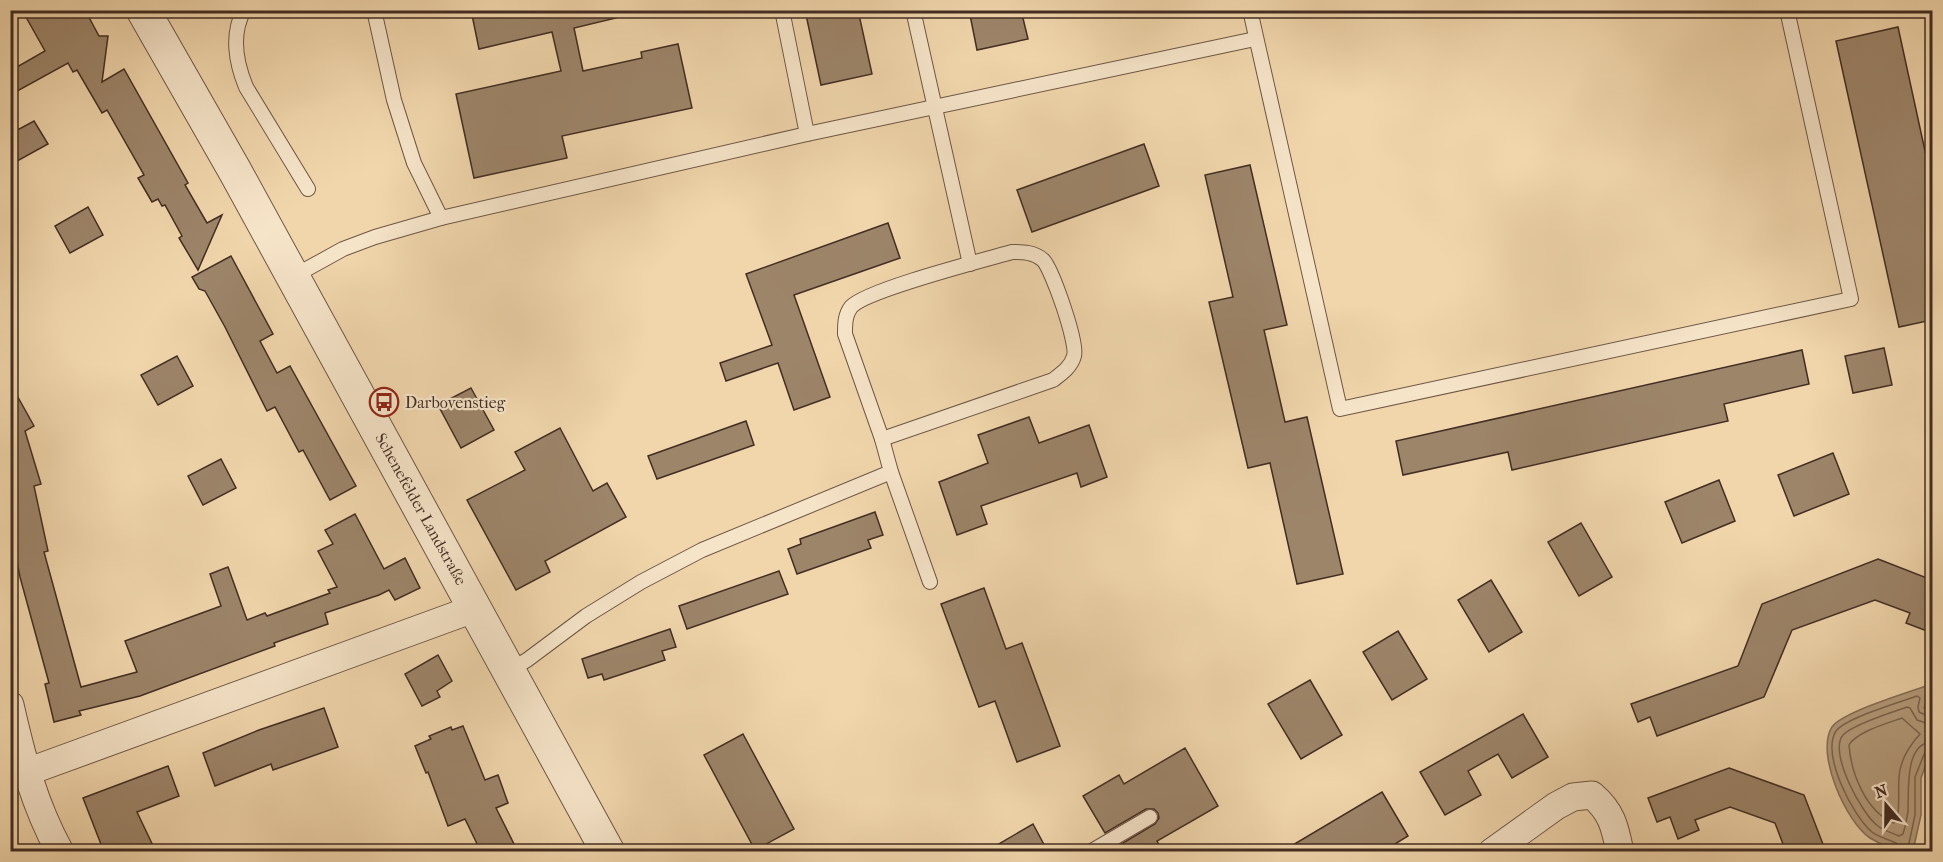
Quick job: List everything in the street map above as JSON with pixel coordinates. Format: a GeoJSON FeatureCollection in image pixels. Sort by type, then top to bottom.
{"type":"FeatureCollection","features":[{"type":"Feature","properties":{"kind":"street","name":"Schenefelder Landstraße"},"geometry":{"type":"LineString","coordinates":[[143,10],[294,276],[608,852]]}},
{"type":"Feature","properties":{"kind":"street"},"geometry":{"type":"LineString","coordinates":[[27,772],[476,609]]}},
{"type":"Feature","properties":{"kind":"street"},"geometry":{"type":"LineString","coordinates":[[10,705],[27,772],[43,821],[60,852]]}},
{"type":"Feature","properties":{"kind":"street"},"geometry":{"type":"LineString","coordinates":[[1492,852],[1556,806],[1573,797],[1592,795],[1605,806],[1615,828],[1620,852]]}},
{"type":"Feature","properties":{"kind":"lane"},"geometry":{"type":"LineString","coordinates":[[244,10],[238,24],[236,44],[240,73],[246,87],[308,189]]}},
{"type":"Feature","properties":{"kind":"lane"},"geometry":{"type":"LineString","coordinates":[[374,10],[394,100],[414,164],[441,218]]}},
{"type":"Feature","properties":{"kind":"lane"},"geometry":{"type":"LineString","coordinates":[[782,10],[807,134]]}},
{"type":"Feature","properties":{"kind":"lane"},"geometry":{"type":"LineString","coordinates":[[913,10],[970,264]]}},
{"type":"Feature","properties":{"kind":"lane"},"geometry":{"type":"LineString","coordinates":[[1250,10],[1340,409],[1851,298],[1787,10]]}},
{"type":"Feature","properties":{"kind":"lane"},"geometry":{"type":"LineString","coordinates":[[294,276],[344,249],[375,237],[441,218],[807,134],[1255,39]]}},
{"type":"Feature","properties":{"kind":"lane"},"geometry":{"type":"LineString","coordinates":[[882,439],[1053,380],[1066,370],[1075,356],[1074,339],[1050,272],[1042,260],[1028,252],[1012,252],[970,264],[864,299],[851,307],[845,320],[845,334],[930,582]]}},
{"type":"Feature","properties":{"kind":"lane"},"geometry":{"type":"LineString","coordinates":[[510,670],[586,616],[641,582],[702,550],[891,472]]}},
{"type":"Feature","properties":{"kind":"lane"},"geometry":{"type":"LineString","coordinates":[[1090,852],[1150,817]]}},
{"type":"Feature","properties":{"kind":"water"},"geometry":{"type":"Polygon","coordinates":[[[1932,684],[1924,708],[1932,713],[1932,749],[1921,778],[1921,815],[1913,851],[1902,850],[1870,838],[1852,818],[1843,803],[1830,769],[1827,753],[1828,739],[1832,727],[1849,715],[1878,702],[1932,684]]]}},
{"type":"Feature","properties":{"kind":"building"},"geometry":{"type":"Polygon","coordinates":[[[22,10],[85,10],[99,36],[108,36],[102,82],[124,69],[188,183],[185,185],[207,223],[222,215],[198,270],[179,238],[182,236],[165,205],[162,206],[158,199],[152,202],[138,178],[144,175],[107,110],[102,113],[77,70],[73,72],[68,63],[10,95],[10,71],[45,51],[22,10]]]}},
{"type":"Feature","properties":{"kind":"building"},"geometry":{"type":"Polygon","coordinates":[[[471,10],[615,10],[616,18],[574,28],[583,71],[642,58],[641,52],[678,44],[692,108],[562,136],[567,158],[474,178],[456,94],[561,71],[552,32],[479,49],[471,10]]]}},
{"type":"Feature","properties":{"kind":"building"},"geometry":{"type":"Polygon","coordinates":[[[805,10],[858,10],[872,74],[821,85],[805,10]]]}},
{"type":"Feature","properties":{"kind":"building"},"geometry":{"type":"Polygon","coordinates":[[[969,10],[1021,10],[1028,39],[977,50],[969,10]]]}},
{"type":"Feature","properties":{"kind":"building"},"geometry":{"type":"Polygon","coordinates":[[[1898,27],[1932,183],[1932,320],[1899,327],[1836,41],[1898,27]]]}},
{"type":"Feature","properties":{"kind":"building"},"geometry":{"type":"Polygon","coordinates":[[[34,121],[48,144],[10,165],[10,134],[34,121]]]}},
{"type":"Feature","properties":{"kind":"building"},"geometry":{"type":"Polygon","coordinates":[[[1144,144],[1159,186],[1032,232],[1017,190],[1144,144]]]}},
{"type":"Feature","properties":{"kind":"building"},"geometry":{"type":"Polygon","coordinates":[[[1250,165],[1287,325],[1264,330],[1285,422],[1307,417],[1343,574],[1297,584],[1270,463],[1248,468],[1209,302],[1233,297],[1205,175],[1250,165]]]}},
{"type":"Feature","properties":{"kind":"building"},"geometry":{"type":"Polygon","coordinates":[[[88,207],[103,235],[70,253],[55,226],[88,207]]]}},
{"type":"Feature","properties":{"kind":"building"},"geometry":{"type":"Polygon","coordinates":[[[888,223],[900,258],[794,295],[830,397],[794,410],[778,363],[726,381],[720,363],[772,345],[746,274],[888,223]]]}},
{"type":"Feature","properties":{"kind":"building"},"geometry":{"type":"Polygon","coordinates":[[[231,256],[273,334],[260,341],[277,373],[290,366],[356,486],[330,500],[303,450],[299,452],[275,407],[267,411],[205,291],[199,289],[192,277],[231,256]]]}},
{"type":"Feature","properties":{"kind":"building"},"geometry":{"type":"Polygon","coordinates":[[[1884,348],[1892,385],[1853,393],[1845,356],[1884,348]]]}},
{"type":"Feature","properties":{"kind":"building"},"geometry":{"type":"Polygon","coordinates":[[[1802,350],[1809,384],[1724,404],[1728,421],[1512,470],[1508,452],[1403,475],[1396,441],[1802,350]]]}},
{"type":"Feature","properties":{"kind":"building"},"geometry":{"type":"Polygon","coordinates":[[[177,356],[193,386],[158,405],[141,375],[177,356]]]}},
{"type":"Feature","properties":{"kind":"building"},"geometry":{"type":"Polygon","coordinates":[[[10,383],[34,426],[25,431],[41,484],[34,486],[48,551],[44,552],[81,687],[137,672],[125,641],[221,606],[210,574],[228,567],[247,620],[265,613],[267,616],[330,593],[328,590],[337,587],[318,551],[333,544],[325,530],[355,514],[384,569],[405,558],[420,588],[395,600],[389,590],[325,613],[328,624],[274,643],[275,646],[140,696],[79,711],[81,715],[54,722],[45,684],[49,683],[20,577],[10,527],[10,383]]]}},
{"type":"Feature","properties":{"kind":"building"},"geometry":{"type":"Polygon","coordinates":[[[471,388],[494,430],[461,448],[438,405],[471,388]]]}},
{"type":"Feature","properties":{"kind":"building"},"geometry":{"type":"Polygon","coordinates":[[[1029,417],[1039,443],[1089,425],[1107,477],[1081,487],[1077,473],[981,506],[987,524],[957,535],[939,482],[988,463],[978,435],[1029,417]]]}},
{"type":"Feature","properties":{"kind":"building"},"geometry":{"type":"Polygon","coordinates":[[[746,421],[754,445],[657,479],[648,456],[746,421]]]}},
{"type":"Feature","properties":{"kind":"building"},"geometry":{"type":"Polygon","coordinates":[[[560,428],[593,491],[607,483],[626,517],[545,561],[550,572],[516,590],[467,500],[525,470],[515,452],[560,428]]]}},
{"type":"Feature","properties":{"kind":"building"},"geometry":{"type":"Polygon","coordinates":[[[1833,453],[1849,494],[1794,516],[1778,475],[1833,453]]]}},
{"type":"Feature","properties":{"kind":"building"},"geometry":{"type":"Polygon","coordinates":[[[221,459],[236,488],[203,505],[188,476],[221,459]]]}},
{"type":"Feature","properties":{"kind":"building"},"geometry":{"type":"Polygon","coordinates":[[[1719,480],[1735,521],[1682,543],[1665,502],[1719,480]]]}},
{"type":"Feature","properties":{"kind":"building"},"geometry":{"type":"Polygon","coordinates":[[[875,512],[883,535],[868,540],[871,548],[797,574],[788,549],[801,544],[800,539],[875,512]]]}},
{"type":"Feature","properties":{"kind":"building"},"geometry":{"type":"Polygon","coordinates":[[[1581,523],[1612,577],[1579,596],[1548,542],[1581,523]]]}},
{"type":"Feature","properties":{"kind":"building"},"geometry":{"type":"Polygon","coordinates":[[[1878,559],[1932,580],[1932,618],[1927,631],[1906,623],[1910,613],[1875,600],[1792,630],[1764,697],[1657,736],[1650,717],[1638,722],[1631,704],[1738,666],[1762,604],[1878,559]]]}},
{"type":"Feature","properties":{"kind":"building"},"geometry":{"type":"Polygon","coordinates":[[[779,571],[788,594],[687,629],[679,606],[779,571]]]}},
{"type":"Feature","properties":{"kind":"building"},"geometry":{"type":"Polygon","coordinates":[[[1491,580],[1522,632],[1489,652],[1458,600],[1491,580]]]}},
{"type":"Feature","properties":{"kind":"building"},"geometry":{"type":"Polygon","coordinates":[[[984,588],[1006,649],[1022,643],[1060,746],[1017,762],[995,701],[979,707],[941,604],[984,588]]]}},
{"type":"Feature","properties":{"kind":"building"},"geometry":{"type":"Polygon","coordinates":[[[670,629],[676,647],[662,651],[665,660],[604,680],[602,674],[588,678],[582,659],[670,629]]]}},
{"type":"Feature","properties":{"kind":"building"},"geometry":{"type":"Polygon","coordinates":[[[1398,631],[1427,679],[1392,700],[1363,652],[1398,631]]]}},
{"type":"Feature","properties":{"kind":"building"},"geometry":{"type":"Polygon","coordinates":[[[438,655],[452,681],[437,691],[440,697],[422,706],[405,674],[438,655]]]}},
{"type":"Feature","properties":{"kind":"building"},"geometry":{"type":"Polygon","coordinates":[[[1310,680],[1342,735],[1301,759],[1268,704],[1310,680]]]}},
{"type":"Feature","properties":{"kind":"building"},"geometry":{"type":"Polygon","coordinates":[[[324,708],[338,747],[273,770],[271,764],[215,786],[203,753],[259,730],[324,708]]]}},
{"type":"Feature","properties":{"kind":"building"},"geometry":{"type":"Polygon","coordinates":[[[1523,714],[1548,757],[1512,778],[1498,754],[1468,771],[1481,795],[1445,815],[1420,772],[1523,714]]]}},
{"type":"Feature","properties":{"kind":"building"},"geometry":{"type":"Polygon","coordinates":[[[463,726],[485,780],[498,775],[508,803],[496,808],[518,852],[481,852],[465,819],[448,826],[428,772],[426,773],[415,746],[431,739],[429,736],[451,727],[452,730],[463,726]]]}},
{"type":"Feature","properties":{"kind":"building"},"geometry":{"type":"Polygon","coordinates":[[[743,734],[794,829],[755,850],[704,755],[743,734]]]}},
{"type":"Feature","properties":{"kind":"building"},"geometry":{"type":"Polygon","coordinates":[[[1185,748],[1218,806],[1157,841],[1163,852],[1115,852],[1113,849],[1155,824],[1159,818],[1158,813],[1154,809],[1146,809],[1105,833],[1083,796],[1119,775],[1124,784],[1185,748]]]}},
{"type":"Feature","properties":{"kind":"building"},"geometry":{"type":"Polygon","coordinates":[[[168,766],[179,796],[137,812],[156,852],[104,852],[83,798],[168,766]]]}},
{"type":"Feature","properties":{"kind":"building"},"geometry":{"type":"Polygon","coordinates":[[[1729,768],[1804,795],[1826,852],[1786,852],[1775,823],[1730,807],[1695,820],[1699,830],[1678,839],[1670,817],[1657,822],[1648,798],[1729,768]]]}},
{"type":"Feature","properties":{"kind":"building"},"geometry":{"type":"Polygon","coordinates":[[[1382,792],[1408,836],[1382,852],[1281,852],[1382,792]]]}},
{"type":"Feature","properties":{"kind":"building"},"geometry":{"type":"Polygon","coordinates":[[[1033,824],[1048,852],[985,852],[1033,824]]]}},
{"type":"Feature","properties":{"kind":"place","name":"Darbovenstieg"},"geometry":{"type":"Point","coordinates":[384,402]}}]}
